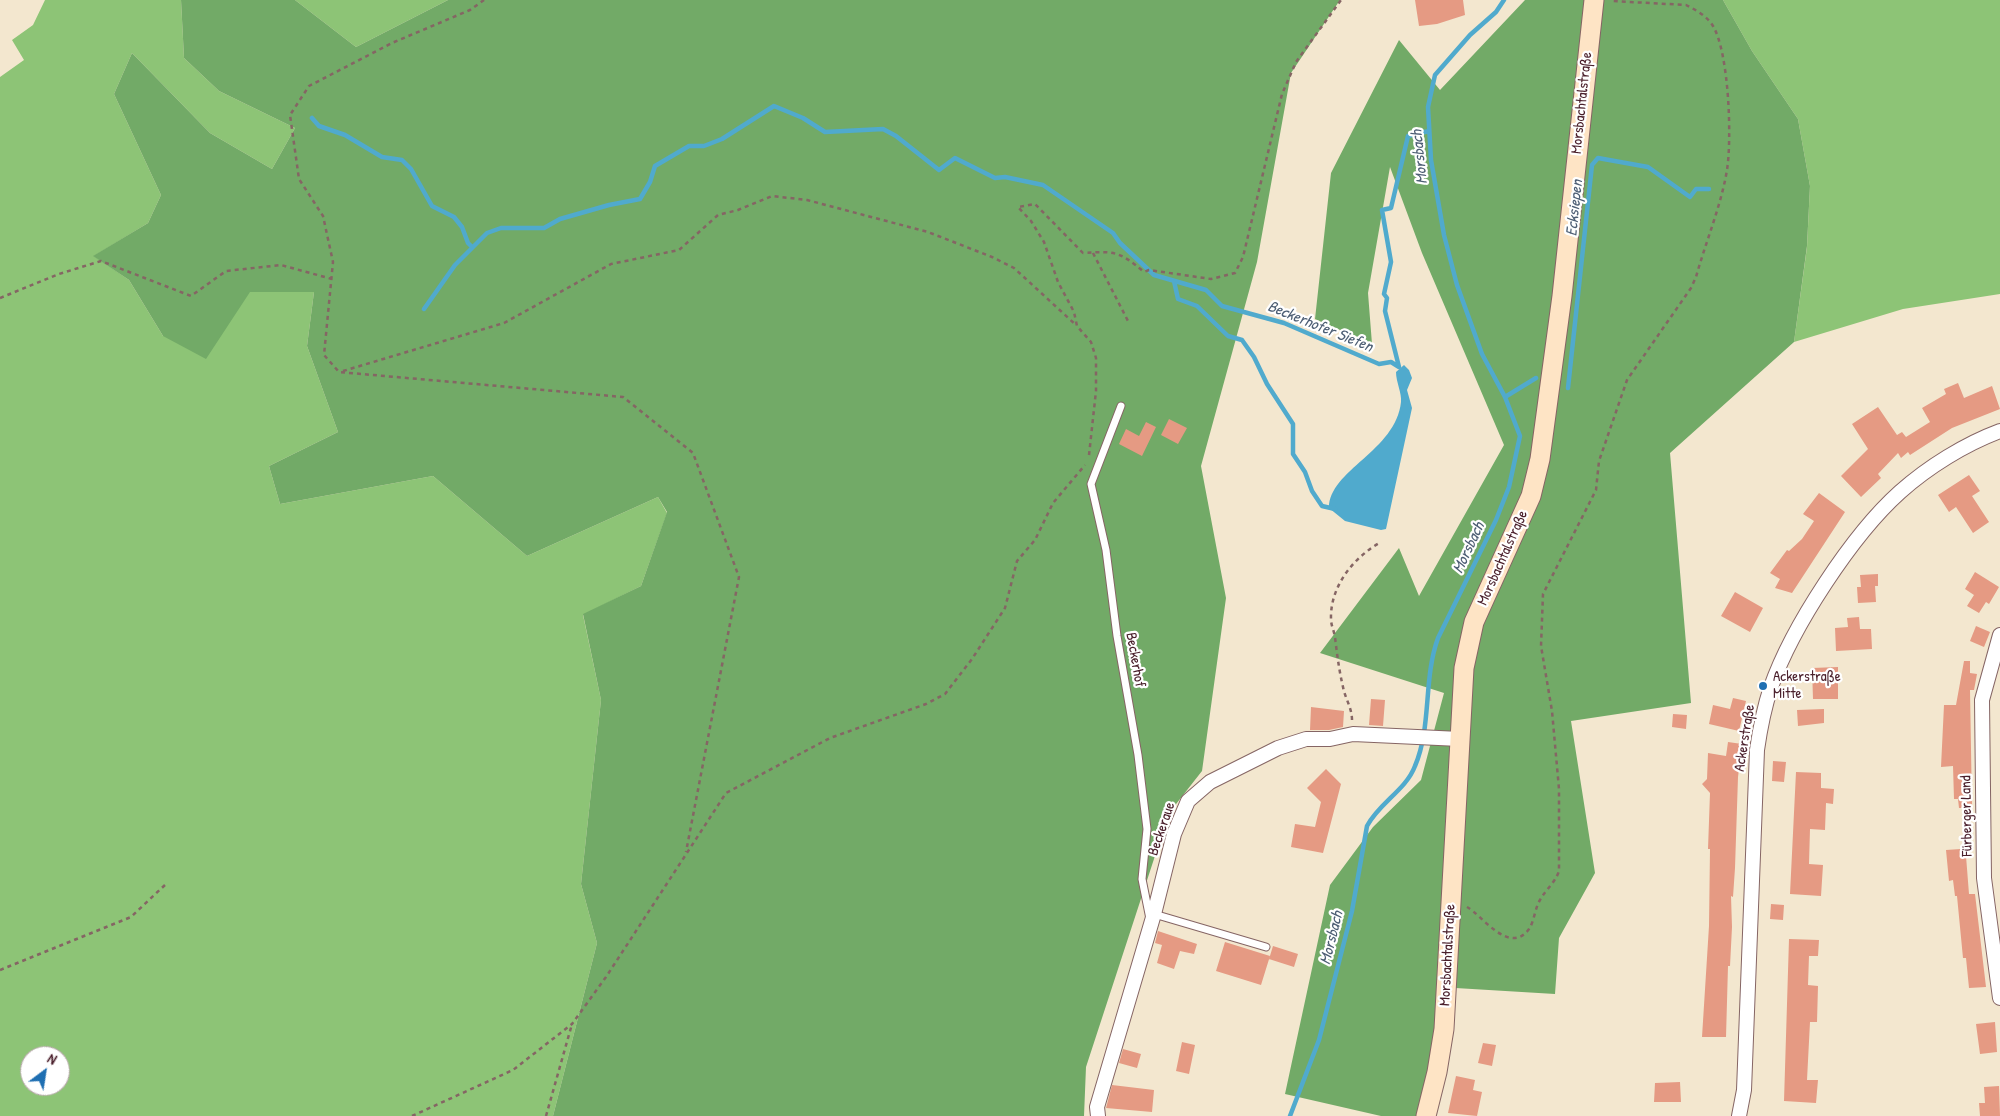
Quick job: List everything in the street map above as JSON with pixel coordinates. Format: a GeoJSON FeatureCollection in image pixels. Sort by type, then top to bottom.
{"type":"FeatureCollection","features":[{"type":"Feature","properties":{"kind":"main road","name":"Morsbachtalstraße"},"geometry":{"type":"LineString","coordinates":[[1426,1116],[1437,1072],[1444,1029],[1464,668],[1474,622],[1531,496],[1543,445],[1594,0]]}},
{"type":"Feature","properties":{"kind":"street","name":"Ackerstraße"},"geometry":{"type":"LineString","coordinates":[[1739,1116],[1744,1090],[1757,750],[1760,724],[1773,682],[1820,594],[1867,527],[1900,492],[1935,466],[1966,446],[2000,431]]}},
{"type":"Feature","properties":{"kind":"street","name":"Fürberger Land"},"geometry":{"type":"LineString","coordinates":[[2000,635],[1982,700],[1984,878],[2000,998]]}},
{"type":"Feature","properties":{"kind":"street","name":"Beckeraue"},"geometry":{"type":"LineString","coordinates":[[1098,1116],[1097,1107],[1153,919],[1174,834],[1188,801],[1210,782],[1278,748],[1306,739],[1330,739],[1353,734],[1460,739]]}},
{"type":"Feature","properties":{"kind":"lane","name":"Beckerhof"},"geometry":{"type":"LineString","coordinates":[[1121,406],[1090,484],[1106,550],[1116,636],[1138,755],[1147,829],[1142,879],[1153,919]]}},
{"type":"Feature","properties":{"kind":"lane"},"geometry":{"type":"LineString","coordinates":[[1153,919],[1266,947]]}},
{"type":"Feature","properties":{"kind":"path"},"geometry":{"type":"LineString","coordinates":[[484,0],[470,10],[392,43],[309,86],[290,114],[299,178],[323,216],[333,262],[324,355],[339,372],[623,397],[694,453],[739,576],[686,852]]}},
{"type":"Feature","properties":{"kind":"path"},"geometry":{"type":"LineString","coordinates":[[1077,326],[1074,312],[1058,282],[1044,242],[1031,221],[1018,207],[1035,204],[1083,253],[1110,252],[1126,256],[1144,272],[1149,270],[1211,279],[1235,273],[1243,258],[1282,94],[1296,62],[1341,0]]}},
{"type":"Feature","properties":{"kind":"path"},"geometry":{"type":"LineString","coordinates":[[1451,904],[1466,906],[1476,912],[1491,929],[1503,936],[1522,934],[1530,928],[1540,898],[1556,880],[1559,871],[1559,789],[1552,711],[1541,646],[1543,594],[1596,490],[1599,461],[1627,380],[1691,288],[1721,199],[1727,167],[1728,91],[1719,38],[1712,24],[1696,10],[1686,6],[1612,2],[1612,0]]}},
{"type":"Feature","properties":{"kind":"path"},"geometry":{"type":"LineString","coordinates":[[339,372],[504,323],[611,264],[678,250],[718,215],[738,210],[772,196],[807,200],[928,232],[992,257],[1014,268],[1077,326],[1091,342],[1096,358],[1096,390],[1088,462],[1053,503],[1035,540],[1017,561],[1005,608],[972,659],[945,694],[926,704],[830,738],[726,793],[606,977],[572,1024],[513,1070],[412,1116]]}},
{"type":"Feature","properties":{"kind":"path"},"geometry":{"type":"LineString","coordinates":[[1093,252],[1128,322]]}},
{"type":"Feature","properties":{"kind":"path"},"geometry":{"type":"LineString","coordinates":[[0,298],[59,274],[101,261],[191,296],[226,271],[281,265],[332,279]]}},
{"type":"Feature","properties":{"kind":"path"},"geometry":{"type":"LineString","coordinates":[[1353,734],[1352,712],[1344,694],[1337,663],[1331,621],[1331,606],[1333,595],[1349,569],[1365,551],[1381,542]]}},
{"type":"Feature","properties":{"kind":"path"},"geometry":{"type":"LineString","coordinates":[[0,970],[131,917],[166,884]]}},
{"type":"Feature","properties":{"kind":"path"},"geometry":{"type":"LineString","coordinates":[[546,1116],[572,1024]]}},
{"type":"Feature","properties":{"kind":"green space"},"geometry":{"type":"Polygon","coordinates":[[[45,0],[181,0],[184,58],[219,91],[295,128],[272,169],[210,133],[132,53],[114,94],[161,195],[148,223],[94,256],[129,280],[163,336],[250,291],[314,292],[307,346],[338,432],[269,466],[280,504],[433,476],[527,556],[658,497],[667,513],[641,586],[583,615],[601,700],[581,884],[597,943],[553,1116],[0,1116],[0,77],[24,60],[12,40],[33,25],[45,0]]]}},
{"type":"Feature","properties":{"kind":"green space"},"geometry":{"type":"Polygon","coordinates":[[[181,0],[295,0],[356,47],[448,0],[1340,0],[1291,73],[1257,262],[1201,466],[1226,598],[1202,771],[1169,813],[1086,1067],[1084,1116],[553,1116],[597,943],[581,884],[601,700],[583,614],[641,586],[667,512],[658,497],[527,556],[433,476],[280,504],[269,466],[338,432],[307,346],[314,292],[250,292],[206,359],[163,336],[129,280],[93,256],[148,223],[161,195],[114,94],[132,53],[210,133],[272,169],[295,128],[219,91],[184,58],[181,0]]]}},
{"type":"Feature","properties":{"kind":"green space"},"geometry":{"type":"Polygon","coordinates":[[[295,0],[448,0],[356,47],[295,0]]]}},
{"type":"Feature","properties":{"kind":"green space"},"geometry":{"type":"Polygon","coordinates":[[[1525,0],[1723,0],[1752,51],[1798,119],[1810,186],[1807,246],[1794,342],[1670,453],[1691,703],[1571,721],[1595,873],[1559,938],[1555,994],[1439,987],[1438,1031],[1417,1116],[1381,1116],[1285,1094],[1330,885],[1373,827],[1421,780],[1444,693],[1320,653],[1399,548],[1419,596],[1504,445],[1422,253],[1390,167],[1368,293],[1372,344],[1315,319],[1331,173],[1399,40],[1440,90],[1525,0]]]}},
{"type":"Feature","properties":{"kind":"green space"},"geometry":{"type":"Polygon","coordinates":[[[1723,0],[2000,0],[2000,294],[1903,309],[1794,342],[1807,247],[1810,186],[1798,119],[1752,51],[1723,0]]]}},
{"type":"Feature","properties":{"kind":"water"},"geometry":{"type":"Polygon","coordinates":[[[1404,365],[1409,370],[1412,378],[1407,390],[1412,408],[1386,529],[1381,530],[1345,521],[1329,508],[1332,495],[1350,471],[1388,434],[1396,419],[1401,402],[1396,372],[1404,365]]]}},
{"type":"Feature","properties":{"kind":"building"},"geometry":{"type":"Polygon","coordinates":[[[1415,0],[1463,0],[1465,15],[1437,24],[1419,26],[1415,0]]]}},
{"type":"Feature","properties":{"kind":"building"},"geometry":{"type":"Polygon","coordinates":[[[1958,383],[1964,398],[1992,386],[2000,409],[1952,428],[1910,455],[1908,452],[1901,458],[1898,453],[1878,474],[1881,478],[1861,497],[1841,476],[1868,449],[1852,424],[1878,407],[1897,435],[1902,432],[1906,437],[1930,422],[1922,408],[1946,394],[1944,389],[1958,383]]]}},
{"type":"Feature","properties":{"kind":"building"},"geometry":{"type":"Polygon","coordinates":[[[1169,419],[1187,428],[1178,444],[1161,435],[1169,419]]]}},
{"type":"Feature","properties":{"kind":"building"},"geometry":{"type":"Polygon","coordinates":[[[1146,422],[1156,427],[1142,456],[1119,444],[1126,429],[1139,436],[1146,422]]]}},
{"type":"Feature","properties":{"kind":"building"},"geometry":{"type":"Polygon","coordinates":[[[1969,475],[1980,491],[1972,496],[1989,522],[1973,533],[1956,507],[1949,512],[1938,495],[1969,475]]]}},
{"type":"Feature","properties":{"kind":"building"},"geometry":{"type":"Polygon","coordinates":[[[1819,493],[1845,512],[1792,593],[1775,588],[1780,579],[1770,573],[1787,550],[1789,551],[1802,539],[1814,521],[1803,514],[1819,493]]]}},
{"type":"Feature","properties":{"kind":"building"},"geometry":{"type":"Polygon","coordinates":[[[1975,572],[1999,587],[1989,604],[1986,602],[1979,613],[1967,606],[1974,595],[1965,589],[1975,572]]]}},
{"type":"Feature","properties":{"kind":"building"},"geometry":{"type":"Polygon","coordinates":[[[1878,574],[1878,586],[1875,586],[1876,602],[1858,603],[1857,587],[1861,587],[1860,575],[1878,574]]]}},
{"type":"Feature","properties":{"kind":"building"},"geometry":{"type":"Polygon","coordinates":[[[1735,592],[1763,608],[1750,632],[1721,616],[1735,592]]]}},
{"type":"Feature","properties":{"kind":"building"},"geometry":{"type":"Polygon","coordinates":[[[1859,617],[1860,629],[1871,629],[1872,649],[1836,651],[1835,628],[1848,627],[1847,618],[1859,617]]]}},
{"type":"Feature","properties":{"kind":"building"},"geometry":{"type":"Polygon","coordinates":[[[1976,626],[1990,632],[1984,647],[1970,641],[1976,626]]]}},
{"type":"Feature","properties":{"kind":"building"},"geometry":{"type":"Polygon","coordinates":[[[1964,661],[1970,661],[1970,673],[1977,674],[1974,690],[1970,690],[1972,808],[1959,808],[1958,799],[1954,799],[1953,766],[1941,767],[1944,705],[1956,705],[1964,661]]]}},
{"type":"Feature","properties":{"kind":"building"},"geometry":{"type":"Polygon","coordinates":[[[1838,667],[1838,699],[1813,699],[1812,668],[1838,667]]]}},
{"type":"Feature","properties":{"kind":"building"},"geometry":{"type":"Polygon","coordinates":[[[1733,698],[1746,701],[1739,731],[1709,724],[1713,705],[1730,709],[1733,698]]]}},
{"type":"Feature","properties":{"kind":"building"},"geometry":{"type":"Polygon","coordinates":[[[1371,699],[1385,700],[1383,726],[1369,725],[1371,699]]]}},
{"type":"Feature","properties":{"kind":"building"},"geometry":{"type":"Polygon","coordinates":[[[1311,707],[1344,711],[1343,727],[1329,730],[1310,730],[1311,707]]]}},
{"type":"Feature","properties":{"kind":"building"},"geometry":{"type":"Polygon","coordinates":[[[1824,709],[1824,723],[1798,726],[1797,710],[1824,709]]]}},
{"type":"Feature","properties":{"kind":"building"},"geometry":{"type":"Polygon","coordinates":[[[1673,714],[1687,715],[1686,729],[1672,727],[1673,714]]]}},
{"type":"Feature","properties":{"kind":"building"},"geometry":{"type":"Polygon","coordinates":[[[1728,742],[1742,744],[1738,777],[1733,897],[1731,896],[1732,927],[1730,966],[1728,966],[1726,1037],[1702,1037],[1709,926],[1710,849],[1708,849],[1710,793],[1702,784],[1707,779],[1708,753],[1726,756],[1728,742]]]}},
{"type":"Feature","properties":{"kind":"building"},"geometry":{"type":"Polygon","coordinates":[[[1773,761],[1786,762],[1784,782],[1772,781],[1773,761]]]}},
{"type":"Feature","properties":{"kind":"building"},"geometry":{"type":"Polygon","coordinates":[[[1326,769],[1341,784],[1323,853],[1291,847],[1295,824],[1315,827],[1321,802],[1307,788],[1326,769]]]}},
{"type":"Feature","properties":{"kind":"building"},"geometry":{"type":"Polygon","coordinates":[[[1796,772],[1821,773],[1821,788],[1834,789],[1833,804],[1826,803],[1825,830],[1810,829],[1809,864],[1823,865],[1821,896],[1790,894],[1796,772]]]}},
{"type":"Feature","properties":{"kind":"building"},"geometry":{"type":"Polygon","coordinates":[[[1961,849],[1962,856],[1966,856],[1969,894],[1975,894],[1986,987],[1969,988],[1966,958],[1963,958],[1957,896],[1955,896],[1953,880],[1949,881],[1946,850],[1961,849]]]}},
{"type":"Feature","properties":{"kind":"building"},"geometry":{"type":"Polygon","coordinates":[[[1771,904],[1784,905],[1783,920],[1770,919],[1771,904]]]}},
{"type":"Feature","properties":{"kind":"building"},"geometry":{"type":"Polygon","coordinates":[[[1158,931],[1197,944],[1194,954],[1180,951],[1174,969],[1157,963],[1162,945],[1155,943],[1158,931]]]}},
{"type":"Feature","properties":{"kind":"building"},"geometry":{"type":"Polygon","coordinates":[[[1789,939],[1819,940],[1818,956],[1809,956],[1808,985],[1818,986],[1817,1022],[1810,1022],[1807,1080],[1818,1080],[1816,1103],[1784,1101],[1789,939]]]}},
{"type":"Feature","properties":{"kind":"building"},"geometry":{"type":"Polygon","coordinates":[[[1225,942],[1270,956],[1261,985],[1216,971],[1225,942]]]}},
{"type":"Feature","properties":{"kind":"building"},"geometry":{"type":"Polygon","coordinates":[[[1273,946],[1298,954],[1294,967],[1269,959],[1273,946]]]}},
{"type":"Feature","properties":{"kind":"building"},"geometry":{"type":"Polygon","coordinates":[[[1995,1022],[1997,1052],[1980,1054],[1976,1024],[1995,1022]]]}},
{"type":"Feature","properties":{"kind":"building"},"geometry":{"type":"Polygon","coordinates":[[[1182,1042],[1195,1045],[1189,1074],[1176,1071],[1182,1042]]]}},
{"type":"Feature","properties":{"kind":"building"},"geometry":{"type":"Polygon","coordinates":[[[1483,1043],[1496,1045],[1492,1066],[1478,1063],[1483,1043]]]}},
{"type":"Feature","properties":{"kind":"building"},"geometry":{"type":"Polygon","coordinates":[[[1123,1049],[1141,1054],[1137,1068],[1119,1063],[1123,1049]]]}},
{"type":"Feature","properties":{"kind":"building"},"geometry":{"type":"Polygon","coordinates":[[[1456,1076],[1475,1080],[1473,1090],[1482,1092],[1477,1116],[1448,1113],[1456,1076]]]}},
{"type":"Feature","properties":{"kind":"building"},"geometry":{"type":"Polygon","coordinates":[[[1680,1082],[1681,1102],[1654,1102],[1655,1083],[1680,1082]]]}},
{"type":"Feature","properties":{"kind":"building"},"geometry":{"type":"Polygon","coordinates":[[[1112,1085],[1154,1090],[1152,1112],[1106,1108],[1112,1085]]]}},
{"type":"Feature","properties":{"kind":"building"},"geometry":{"type":"Polygon","coordinates":[[[1999,1086],[2000,1116],[1980,1116],[1979,1103],[1985,1103],[1984,1087],[1999,1086]]]}},
{"type":"Feature","properties":{"kind":"waterway","name":"Morsbach"},"geometry":{"type":"LineString","coordinates":[[1290,1116],[1319,1040],[1352,911],[1367,826],[1378,810],[1411,775],[1415,766],[1424,735],[1430,670],[1438,638],[1496,520],[1509,487],[1520,436],[1505,397],[1482,354],[1457,285],[1444,235],[1431,160],[1428,107],[1435,75],[1470,35],[1496,12],[1504,0]]}},
{"type":"Feature","properties":{"kind":"waterway","name":"Beckerhofer Siefen"},"geometry":{"type":"LineString","coordinates":[[424,309],[455,265],[487,233],[501,228],[544,228],[560,219],[609,205],[640,199],[650,182],[655,166],[689,146],[704,146],[722,139],[774,106],[803,118],[825,132],[883,129],[896,136],[939,170],[955,158],[995,178],[1005,177],[1043,185],[1113,233],[1120,243],[1154,275],[1206,290],[1222,306],[1284,323],[1379,364],[1391,362],[1399,367],[1385,311],[1387,298],[1384,294],[1391,262],[1382,210],[1391,208],[1408,136],[1429,131]]}},
{"type":"Feature","properties":{"kind":"waterway"},"geometry":{"type":"LineString","coordinates":[[312,118],[319,126],[345,135],[382,157],[402,160],[411,169],[432,206],[454,217],[462,227],[468,243],[472,247]]}},
{"type":"Feature","properties":{"kind":"waterway","name":"Ecksiepen"},"geometry":{"type":"LineString","coordinates":[[1568,388],[1592,165],[1598,158],[1648,167],[1690,197],[1696,189],[1709,189]]}},
{"type":"Feature","properties":{"kind":"waterway"},"geometry":{"type":"LineString","coordinates":[[1174,281],[1178,299],[1197,306],[1228,336],[1242,340],[1293,424],[1293,454],[1305,472],[1312,491],[1322,506],[1335,509]]}},
{"type":"Feature","properties":{"kind":"waterway","name":"Ecksiepen"},"geometry":{"type":"LineString","coordinates":[[1505,397],[1536,378]]}},
{"type":"Feature","properties":{"kind":"place","name":"Ackerstraße Mitte"},"geometry":{"type":"Point","coordinates":[1763,686]}}]}
